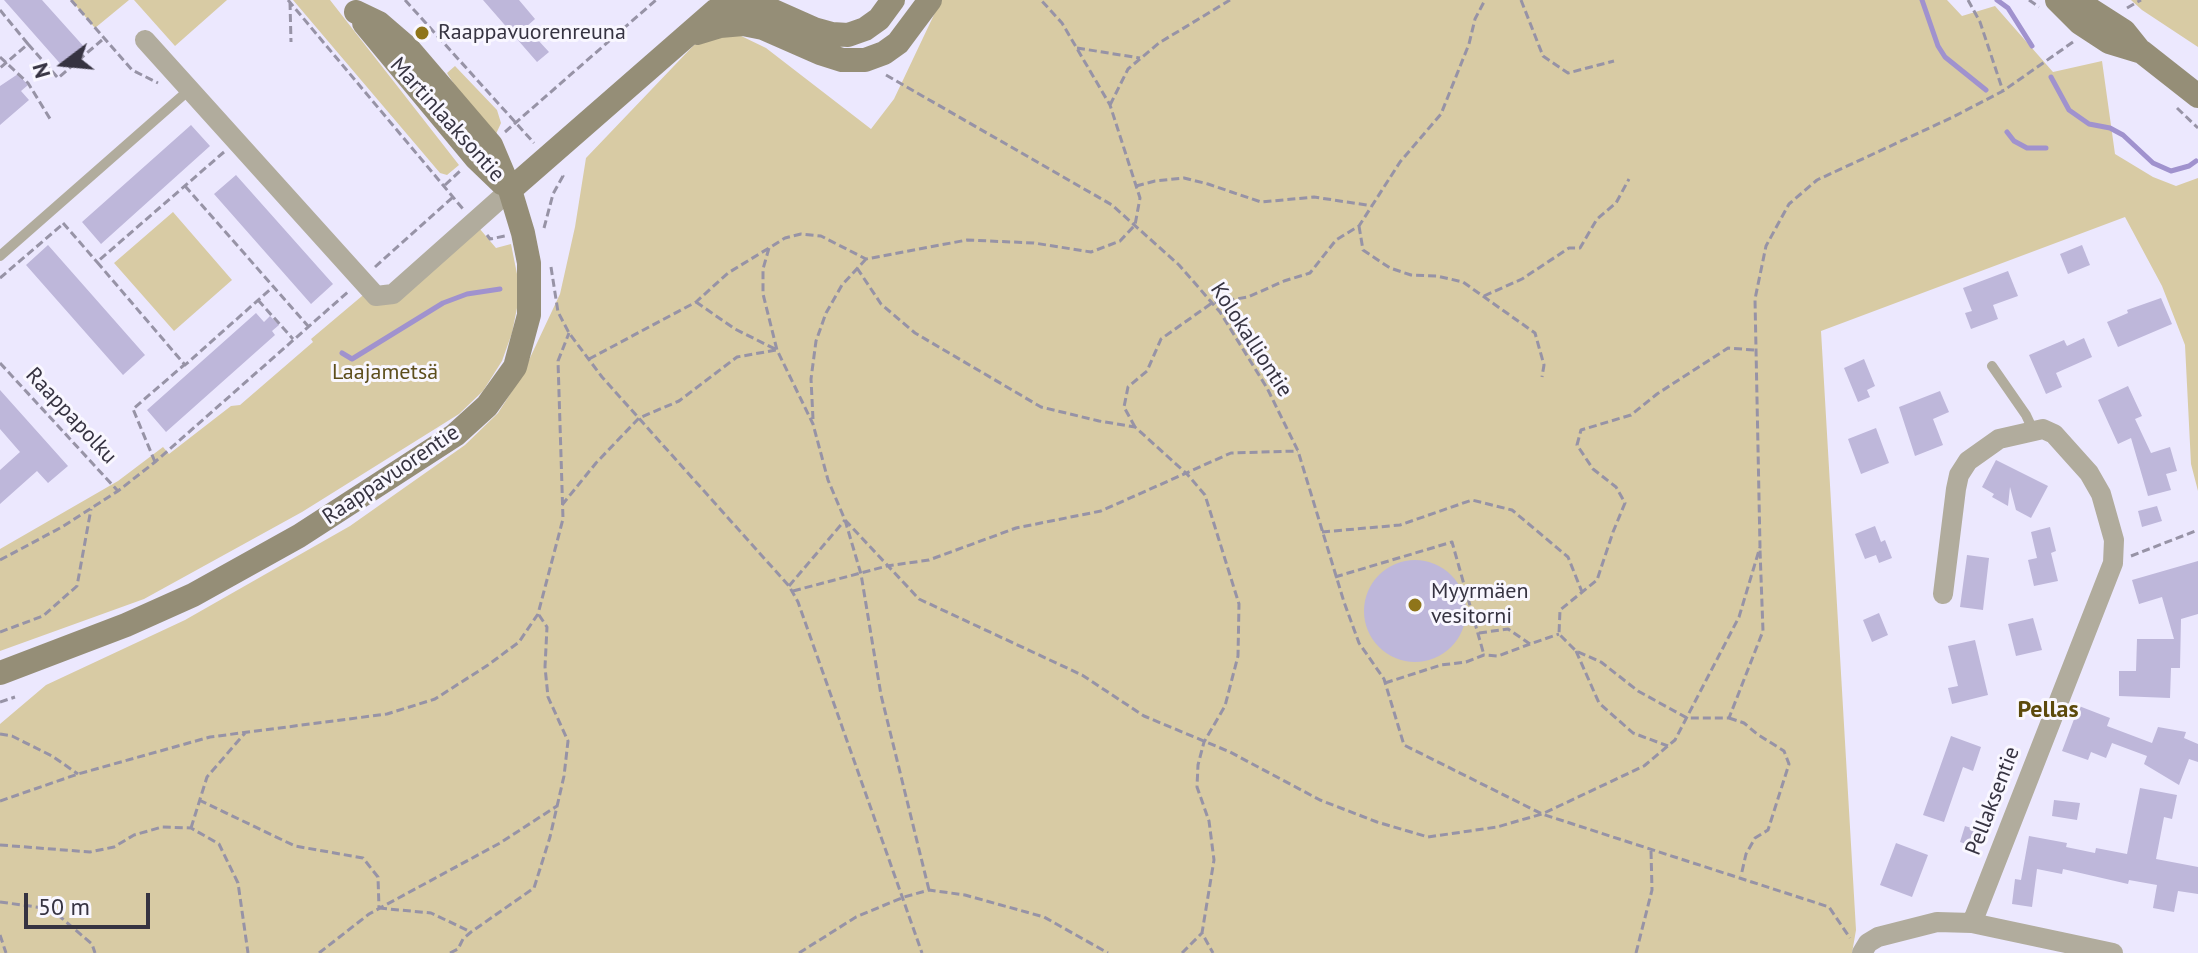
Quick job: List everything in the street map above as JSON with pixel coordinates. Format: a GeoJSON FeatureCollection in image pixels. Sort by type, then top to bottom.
{"type":"FeatureCollection","features":[{"type":"Feature","properties":{"kind":"main road"},"geometry":{"type":"LineString","coordinates":[[510,190],[715,11],[743,3],[760,5],[814,29],[848,35],[865,29],[879,19],[893,0]]}},
{"type":"Feature","properties":{"kind":"main road"},"geometry":{"type":"LineString","coordinates":[[687,35],[720,26],[743,24],[763,28],[842,60],[865,60],[884,53],[898,43],[930,0]]}},
{"type":"Feature","properties":{"kind":"main road"},"geometry":{"type":"LineString","coordinates":[[2057,0],[2080,23],[2109,42],[2142,52]]}},
{"type":"Feature","properties":{"kind":"main road"},"geometry":{"type":"LineString","coordinates":[[2065,0],[2091,10],[2124,31],[2142,52],[2198,96]]}},
{"type":"Feature","properties":{"kind":"main road","name":"Martinlaaksontie"},"geometry":{"type":"LineString","coordinates":[[351,6],[379,44],[483,151],[510,190]]}},
{"type":"Feature","properties":{"kind":"main road","name":"Raappavuorentie"},"geometry":{"type":"LineString","coordinates":[[0,673],[126,625],[193,595],[299,536],[455,435],[487,406],[515,367],[530,302],[529,263],[510,190]]}},
{"type":"Feature","properties":{"kind":"street"},"geometry":{"type":"LineString","coordinates":[[145,40],[376,296],[393,294],[510,190]]}},
{"type":"Feature","properties":{"kind":"street"},"geometry":{"type":"LineString","coordinates":[[1943,594],[1959,475],[1979,451],[1999,439],[2033,430],[2043,429],[2054,434],[2089,473],[2111,519],[2113,563]]}},
{"type":"Feature","properties":{"kind":"street","name":"Pellaksentie"},"geometry":{"type":"LineString","coordinates":[[1972,923],[2113,563]]}},
{"type":"Feature","properties":{"kind":"street"},"geometry":{"type":"LineString","coordinates":[[1862,953],[1868,943],[1878,937],[1937,922],[1972,923],[2113,953]]}},
{"type":"Feature","properties":{"kind":"lane"},"geometry":{"type":"LineString","coordinates":[[0,256],[189,90]]}},
{"type":"Feature","properties":{"kind":"lane"},"geometry":{"type":"LineString","coordinates":[[1992,366],[2033,430]]}},
{"type":"Feature","properties":{"kind":"path"},"geometry":{"type":"LineString","coordinates":[[289,1],[490,239],[544,228],[553,194],[563,176],[405,0]]}},
{"type":"Feature","properties":{"kind":"path"},"geometry":{"type":"LineString","coordinates":[[444,186],[656,0]]}},
{"type":"Feature","properties":{"kind":"path"},"geometry":{"type":"LineString","coordinates":[[813,424],[811,379],[816,341],[826,313],[842,285],[866,259],[967,240],[1034,243],[1091,252],[1120,241],[1135,225],[1140,198],[1110,105],[1062,23],[1041,0]]}},
{"type":"Feature","properties":{"kind":"path"},"geometry":{"type":"LineString","coordinates":[[1110,105],[1128,69],[1159,43],[1230,0]]}},
{"type":"Feature","properties":{"kind":"path"},"geometry":{"type":"LineString","coordinates":[[1182,953],[1202,933],[1214,860],[1209,821],[1197,787],[1198,765],[1204,742],[1225,706],[1238,656],[1239,604],[1205,495],[1187,474],[1135,427],[1124,407],[1128,387],[1147,371],[1161,339],[1212,303],[1248,297],[1310,273],[1336,240],[1359,226],[1400,162],[1441,114],[1469,44],[1475,19],[1485,0]]}},
{"type":"Feature","properties":{"kind":"path"},"geometry":{"type":"LineString","coordinates":[[1521,0],[1543,56],[1568,73],[1614,61]]}},
{"type":"Feature","properties":{"kind":"path"},"geometry":{"type":"LineString","coordinates":[[1968,0],[1980,22],[2003,91]]}},
{"type":"Feature","properties":{"kind":"path"},"geometry":{"type":"LineString","coordinates":[[2130,6],[2141,0]]}},
{"type":"Feature","properties":{"kind":"path"},"geometry":{"type":"LineString","coordinates":[[289,1],[291,42]]}},
{"type":"Feature","properties":{"kind":"path"},"geometry":{"type":"LineString","coordinates":[[0,10],[58,78],[104,39]]}},
{"type":"Feature","properties":{"kind":"path"},"geometry":{"type":"LineString","coordinates":[[1729,718],[1763,631],[1754,350],[1755,299],[1766,246],[1789,204],[1817,180],[2003,91],[2072,43]]}},
{"type":"Feature","properties":{"kind":"path"},"geometry":{"type":"LineString","coordinates":[[0,68],[28,44]]}},
{"type":"Feature","properties":{"kind":"path"},"geometry":{"type":"LineString","coordinates":[[1077,48],[1141,58]]}},
{"type":"Feature","properties":{"kind":"path"},"geometry":{"type":"LineString","coordinates":[[0,57],[28,83],[52,122]]}},
{"type":"Feature","properties":{"kind":"path","name":"Kolokalliontie"},"geometry":{"type":"LineString","coordinates":[[865,60],[908,90],[1112,205],[1179,265],[1212,303],[1267,388],[1298,451],[1335,577],[1359,643],[1385,681],[1404,745],[1542,814],[1829,907],[1862,953]]}},
{"type":"Feature","properties":{"kind":"path"},"geometry":{"type":"LineString","coordinates":[[97,262],[236,142]]}},
{"type":"Feature","properties":{"kind":"path"},"geometry":{"type":"LineString","coordinates":[[1136,186],[1184,178],[1261,202],[1314,197],[1373,206]]}},
{"type":"Feature","properties":{"kind":"path"},"geometry":{"type":"LineString","coordinates":[[1484,296],[1522,279],[1569,248],[1580,248],[1597,219],[1616,203],[1629,179]]}},
{"type":"Feature","properties":{"kind":"path"},"geometry":{"type":"LineString","coordinates":[[185,186],[308,326]]}},
{"type":"Feature","properties":{"kind":"path"},"geometry":{"type":"LineString","coordinates":[[0,560],[91,509],[155,462],[453,197]]}},
{"type":"Feature","properties":{"kind":"path"},"geometry":{"type":"LineString","coordinates":[[58,217],[185,365]]}},
{"type":"Feature","properties":{"kind":"path"},"geometry":{"type":"LineString","coordinates":[[0,278],[63,224]]}},
{"type":"Feature","properties":{"kind":"path"},"geometry":{"type":"LineString","coordinates":[[1359,226],[1363,250],[1390,268],[1411,275],[1437,276],[1463,282],[1535,333],[1544,365],[1542,377]]}},
{"type":"Feature","properties":{"kind":"path"},"geometry":{"type":"LineString","coordinates":[[589,360],[696,302],[728,273],[785,238],[801,234],[821,236],[866,259]]}},
{"type":"Feature","properties":{"kind":"path"},"geometry":{"type":"LineString","coordinates":[[769,248],[763,269],[763,294],[777,350],[813,424],[828,480],[845,520],[861,574],[881,695],[929,890]]}},
{"type":"Feature","properties":{"kind":"path"},"geometry":{"type":"LineString","coordinates":[[549,256],[558,312],[569,333],[798,602],[922,953]]}},
{"type":"Feature","properties":{"kind":"path"},"geometry":{"type":"LineString","coordinates":[[857,268],[881,304],[915,333],[1041,407],[1135,427]]}},
{"type":"Feature","properties":{"kind":"path"},"geometry":{"type":"LineString","coordinates":[[155,462],[133,409],[274,286]]}},
{"type":"Feature","properties":{"kind":"path"},"geometry":{"type":"LineString","coordinates":[[258,300],[293,340]]}},
{"type":"Feature","properties":{"kind":"path"},"geometry":{"type":"LineString","coordinates":[[696,302],[735,329],[777,350]]}},
{"type":"Feature","properties":{"kind":"path"},"geometry":{"type":"LineString","coordinates":[[0,801],[78,774],[210,737],[387,714],[435,699],[519,642],[538,614],[563,519],[558,361],[569,333]]}},
{"type":"Feature","properties":{"kind":"path"},"geometry":{"type":"LineString","coordinates":[[1668,746],[1633,733],[1599,703],[1576,651],[1559,634],[1560,610],[1597,580],[1625,503],[1616,487],[1593,469],[1577,445],[1581,430],[1631,415],[1657,394],[1728,348],[1754,350]]}},
{"type":"Feature","properties":{"kind":"path"},"geometry":{"type":"LineString","coordinates":[[562,505],[639,418],[679,401],[737,357],[777,350]]}},
{"type":"Feature","properties":{"kind":"path","name":"Raappapolku"},"geometry":{"type":"LineString","coordinates":[[0,363],[118,491]]}},
{"type":"Feature","properties":{"kind":"path"},"geometry":{"type":"LineString","coordinates":[[790,589],[887,566],[929,560],[1016,528],[1101,511],[1231,453],[1298,451]]}},
{"type":"Feature","properties":{"kind":"path"},"geometry":{"type":"LineString","coordinates":[[1322,532],[1400,525],[1472,500],[1512,510],[1568,557],[1582,592]]}},
{"type":"Feature","properties":{"kind":"path"},"geometry":{"type":"LineString","coordinates":[[0,632],[43,616],[77,586],[91,509]]}},
{"type":"Feature","properties":{"kind":"path"},"geometry":{"type":"LineString","coordinates":[[845,520],[919,599],[1068,668],[1144,716],[1230,752],[1320,800],[1428,837],[1497,827],[1542,814],[1644,766],[1675,740],[1739,617],[1760,547]]}},
{"type":"Feature","properties":{"kind":"path"},"geometry":{"type":"LineString","coordinates":[[790,589],[845,520]]}},
{"type":"Feature","properties":{"kind":"path"},"geometry":{"type":"LineString","coordinates":[[2113,563],[2198,530]]}},
{"type":"Feature","properties":{"kind":"path"},"geometry":{"type":"LineString","coordinates":[[1335,577],[1452,542],[1484,655]]}},
{"type":"Feature","properties":{"kind":"path"},"geometry":{"type":"LineString","coordinates":[[450,953],[458,949],[471,932],[534,888],[557,806],[568,741],[548,697],[545,667],[547,627],[538,614]]}},
{"type":"Feature","properties":{"kind":"path"},"geometry":{"type":"LineString","coordinates":[[1479,633],[1508,629],[1530,644]]}},
{"type":"Feature","properties":{"kind":"path"},"geometry":{"type":"LineString","coordinates":[[1385,681],[1484,655],[1498,656],[1559,634]]}},
{"type":"Feature","properties":{"kind":"path"},"geometry":{"type":"LineString","coordinates":[[1576,651],[1601,662],[1638,691],[1687,718],[1729,718],[1744,723],[1784,751],[1789,764],[1768,830],[1755,838],[1746,854],[1741,877]]}},
{"type":"Feature","properties":{"kind":"path"},"geometry":{"type":"LineString","coordinates":[[0,702],[15,697]]}},
{"type":"Feature","properties":{"kind":"path"},"geometry":{"type":"LineString","coordinates":[[191,828],[207,777],[247,731]]}},
{"type":"Feature","properties":{"kind":"path"},"geometry":{"type":"LineString","coordinates":[[0,734],[12,736],[52,756],[78,774]]}},
{"type":"Feature","properties":{"kind":"path"},"geometry":{"type":"LineString","coordinates":[[199,800],[295,846],[363,858],[378,877],[379,908]]}},
{"type":"Feature","properties":{"kind":"path"},"geometry":{"type":"LineString","coordinates":[[319,953],[379,908],[500,843],[557,806]]}},
{"type":"Feature","properties":{"kind":"path"},"geometry":{"type":"LineString","coordinates":[[0,845],[90,852],[114,847],[134,835],[162,827],[191,828],[219,844],[238,883],[248,953]]}},
{"type":"Feature","properties":{"kind":"path"},"geometry":{"type":"LineString","coordinates":[[1636,953],[1652,890],[1651,851]]}},
{"type":"Feature","properties":{"kind":"path"},"geometry":{"type":"LineString","coordinates":[[799,953],[856,917],[929,890],[965,895],[1044,917],[1108,953]]}},
{"type":"Feature","properties":{"kind":"path"},"geometry":{"type":"LineString","coordinates":[[0,902],[51,909],[92,944],[95,953]]}},
{"type":"Feature","properties":{"kind":"path"},"geometry":{"type":"LineString","coordinates":[[379,908],[431,913],[471,932]]}},
{"type":"Feature","properties":{"kind":"path"},"geometry":{"type":"LineString","coordinates":[[1202,933],[1213,953]]}},
{"type":"Feature","properties":{"kind":"path"},"geometry":{"type":"LineString","coordinates":[[0,935],[6,953]]}},
{"type":"Feature","properties":{"kind":"green space"},"geometry":{"type":"Polygon","coordinates":[[[71,0],[129,0],[95,28],[71,0]]]}},
{"type":"Feature","properties":{"kind":"green space"},"geometry":{"type":"Polygon","coordinates":[[[134,0],[227,0],[175,46],[134,0]]]}},
{"type":"Feature","properties":{"kind":"green space"},"geometry":{"type":"Polygon","coordinates":[[[293,0],[330,0],[459,165],[447,175],[440,173],[293,0]]]}},
{"type":"Feature","properties":{"kind":"green space"},"geometry":{"type":"Polygon","coordinates":[[[941,0],[1947,0],[1962,16],[1995,6],[2053,72],[2102,61],[2115,154],[2153,177],[2176,186],[2198,178],[2198,491],[2191,464],[2185,345],[2162,286],[2125,217],[1821,331],[1856,930],[1852,953],[0,953],[0,724],[46,685],[185,620],[350,526],[465,445],[498,413],[521,377],[560,294],[586,158],[694,45],[735,33],[766,48],[871,129],[894,99],[941,0]]]}},
{"type":"Feature","properties":{"kind":"green space"},"geometry":{"type":"Polygon","coordinates":[[[2131,0],[2198,0],[2198,47],[2142,10],[2131,0]]]}},
{"type":"Feature","properties":{"kind":"green space"},"geometry":{"type":"Polygon","coordinates":[[[455,66],[497,110],[501,123],[496,134],[482,129],[447,73],[455,66]]]}},
{"type":"Feature","properties":{"kind":"green space"},"geometry":{"type":"Polygon","coordinates":[[[173,212],[232,280],[174,331],[114,263],[173,212]]]}},
{"type":"Feature","properties":{"kind":"green space","name":"Laajametsä"},"geometry":{"type":"Polygon","coordinates":[[[474,222],[496,248],[511,244],[518,279],[517,308],[502,361],[483,391],[459,414],[302,512],[144,599],[0,651],[0,549],[118,481],[163,447],[169,454],[231,406],[240,405],[362,296],[376,296],[474,222]]]}},
{"type":"Feature","properties":{"kind":"building"},"geometry":{"type":"Polygon","coordinates":[[[4,0],[42,0],[86,49],[64,68],[4,0]]]}},
{"type":"Feature","properties":{"kind":"building"},"geometry":{"type":"Polygon","coordinates":[[[483,0],[519,0],[535,19],[526,27],[549,52],[537,62],[483,0]]]}},
{"type":"Feature","properties":{"kind":"building"},"geometry":{"type":"Polygon","coordinates":[[[18,74],[28,85],[21,91],[29,100],[0,125],[0,86],[18,74]]]}},
{"type":"Feature","properties":{"kind":"building"},"geometry":{"type":"Polygon","coordinates":[[[191,125],[210,146],[101,244],[82,222],[191,125]]]}},
{"type":"Feature","properties":{"kind":"building"},"geometry":{"type":"Polygon","coordinates":[[[236,175],[333,284],[311,304],[214,194],[236,175]]]}},
{"type":"Feature","properties":{"kind":"building"},"geometry":{"type":"Polygon","coordinates":[[[48,245],[145,355],[123,375],[26,265],[48,245]]]}},
{"type":"Feature","properties":{"kind":"building"},"geometry":{"type":"Polygon","coordinates":[[[2082,245],[2090,265],[2068,274],[2060,254],[2082,245]]]}},
{"type":"Feature","properties":{"kind":"building"},"geometry":{"type":"Polygon","coordinates":[[[2008,271],[2018,296],[1993,305],[1998,319],[1971,329],[1965,313],[1972,311],[1963,288],[2008,271]]]}},
{"type":"Feature","properties":{"kind":"building"},"geometry":{"type":"Polygon","coordinates":[[[2161,298],[2172,324],[2118,347],[2107,322],[2128,313],[2127,310],[2161,298]]]}},
{"type":"Feature","properties":{"kind":"building"},"geometry":{"type":"Polygon","coordinates":[[[256,313],[264,322],[270,316],[279,325],[272,331],[275,335],[166,432],[147,410],[256,313]]]}},
{"type":"Feature","properties":{"kind":"building"},"geometry":{"type":"Polygon","coordinates":[[[2084,338],[2092,357],[2056,373],[2062,387],[2046,394],[2029,355],[2064,340],[2067,346],[2084,338]]]}},
{"type":"Feature","properties":{"kind":"building"},"geometry":{"type":"Polygon","coordinates":[[[1864,359],[1875,386],[1867,390],[1870,397],[1858,402],[1844,368],[1864,359]]]}},
{"type":"Feature","properties":{"kind":"building"},"geometry":{"type":"Polygon","coordinates":[[[2128,386],[2142,416],[2135,419],[2151,453],[2170,447],[2177,471],[2166,474],[2171,490],[2148,496],[2131,438],[2118,444],[2098,400],[2128,386]]]}},
{"type":"Feature","properties":{"kind":"building"},"geometry":{"type":"Polygon","coordinates":[[[0,390],[68,466],[48,483],[37,471],[0,504],[0,470],[20,452],[0,429],[0,390]]]}},
{"type":"Feature","properties":{"kind":"building"},"geometry":{"type":"Polygon","coordinates":[[[1940,391],[1949,412],[1933,419],[1943,445],[1915,456],[1899,407],[1940,391]]]}},
{"type":"Feature","properties":{"kind":"building"},"geometry":{"type":"Polygon","coordinates":[[[1876,428],[1889,463],[1861,474],[1848,439],[1876,428]]]}},
{"type":"Feature","properties":{"kind":"building"},"geometry":{"type":"Polygon","coordinates":[[[1996,460],[2048,486],[2031,518],[2016,510],[2010,487],[2008,506],[1982,487],[1996,460]]]}},
{"type":"Feature","properties":{"kind":"building"},"geometry":{"type":"Polygon","coordinates":[[[2157,506],[2162,521],[2142,527],[2138,511],[2157,506]]]}},
{"type":"Feature","properties":{"kind":"building"},"geometry":{"type":"Polygon","coordinates":[[[1875,526],[1892,558],[1879,563],[1876,555],[1865,559],[1855,534],[1875,526]]]}},
{"type":"Feature","properties":{"kind":"building"},"geometry":{"type":"Polygon","coordinates":[[[2050,527],[2056,551],[2051,553],[2058,581],[2034,586],[2028,560],[2037,558],[2031,532],[2050,527]]]}},
{"type":"Feature","properties":{"kind":"building"},"geometry":{"type":"Polygon","coordinates":[[[1967,555],[1989,558],[1983,610],[1960,607],[1967,555]]]}},
{"type":"Feature","properties":{"kind":"building","name":"Myyrmäen vesitorni"},"geometry":{"type":"Polygon","coordinates":[[[1415,560],[1444,568],[1458,582],[1466,611],[1458,640],[1444,654],[1415,662],[1386,654],[1372,640],[1364,611],[1372,582],[1386,568],[1415,560]]]}},
{"type":"Feature","properties":{"kind":"building"},"geometry":{"type":"Polygon","coordinates":[[[2198,561],[2198,614],[2181,619],[2180,668],[2171,668],[2170,698],[2119,696],[2119,671],[2136,671],[2137,639],[2174,639],[2162,597],[2139,604],[2132,580],[2198,561]]]}},
{"type":"Feature","properties":{"kind":"building"},"geometry":{"type":"Polygon","coordinates":[[[1879,613],[1888,635],[1872,642],[1863,620],[1879,613]]]}},
{"type":"Feature","properties":{"kind":"building"},"geometry":{"type":"Polygon","coordinates":[[[2033,618],[2042,650],[2016,656],[2008,624],[2033,618]]]}},
{"type":"Feature","properties":{"kind":"building"},"geometry":{"type":"Polygon","coordinates":[[[1975,640],[1988,695],[1952,704],[1948,688],[1958,686],[1948,646],[1975,640]]]}},
{"type":"Feature","properties":{"kind":"building"},"geometry":{"type":"Polygon","coordinates":[[[2079,706],[2110,718],[2107,726],[2152,743],[2158,727],[2186,732],[2184,738],[2198,744],[2198,762],[2189,759],[2179,785],[2144,764],[2147,756],[2112,743],[2106,758],[2091,752],[2088,760],[2062,751],[2079,706]]]}},
{"type":"Feature","properties":{"kind":"building"},"geometry":{"type":"Polygon","coordinates":[[[1951,736],[1981,747],[1973,771],[1963,767],[1944,822],[1923,815],[1951,736]]]}},
{"type":"Feature","properties":{"kind":"building"},"geometry":{"type":"Polygon","coordinates":[[[2140,788],[2177,795],[2172,819],[2164,817],[2156,859],[2198,867],[2198,894],[2178,891],[2174,912],[2153,908],[2157,885],[2129,880],[2128,884],[2063,869],[2062,874],[2037,869],[2032,907],[2012,904],[2015,879],[2021,880],[2029,836],[2067,843],[2066,847],[2095,853],[2096,848],[2127,854],[2140,788]]]}},
{"type":"Feature","properties":{"kind":"building"},"geometry":{"type":"Polygon","coordinates":[[[2054,800],[2080,803],[2077,820],[2052,816],[2054,800]]]}},
{"type":"Feature","properties":{"kind":"building"},"geometry":{"type":"Polygon","coordinates":[[[1965,826],[1984,832],[1978,848],[1960,842],[1965,826]]]}},
{"type":"Feature","properties":{"kind":"building"},"geometry":{"type":"Polygon","coordinates":[[[1896,843],[1928,855],[1912,897],[1880,885],[1896,843]]]}},
{"type":"Feature","properties":{"kind":"waterway"},"geometry":{"type":"LineString","coordinates":[[1922,0],[1945,57],[1986,90]]}},
{"type":"Feature","properties":{"kind":"waterway"},"geometry":{"type":"LineString","coordinates":[[1997,0],[2008,8],[2032,46]]}},
{"type":"Feature","properties":{"kind":"waterway"},"geometry":{"type":"LineString","coordinates":[[2051,77],[2069,110],[2089,124],[2110,128],[2123,135],[2153,163],[2171,171],[2196,161]]}},
{"type":"Feature","properties":{"kind":"waterway"},"geometry":{"type":"LineString","coordinates":[[2007,132],[2014,141],[2027,148],[2046,148]]}},
{"type":"Feature","properties":{"kind":"waterway"},"geometry":{"type":"LineString","coordinates":[[342,353],[352,359],[443,303],[467,294],[500,289]]}},
{"type":"Feature","properties":{"kind":"place","name":"Raappavuorenreuna"},"geometry":{"type":"Point","coordinates":[422,33]}},
{"type":"Feature","properties":{"kind":"place","name":"Myyrmäen vesitorni"},"geometry":{"type":"Point","coordinates":[1415,605]}},
{"type":"Feature","properties":{"kind":"district","name":"Pellas"},"geometry":{"type":"Point","coordinates":[2048,710]}}]}
